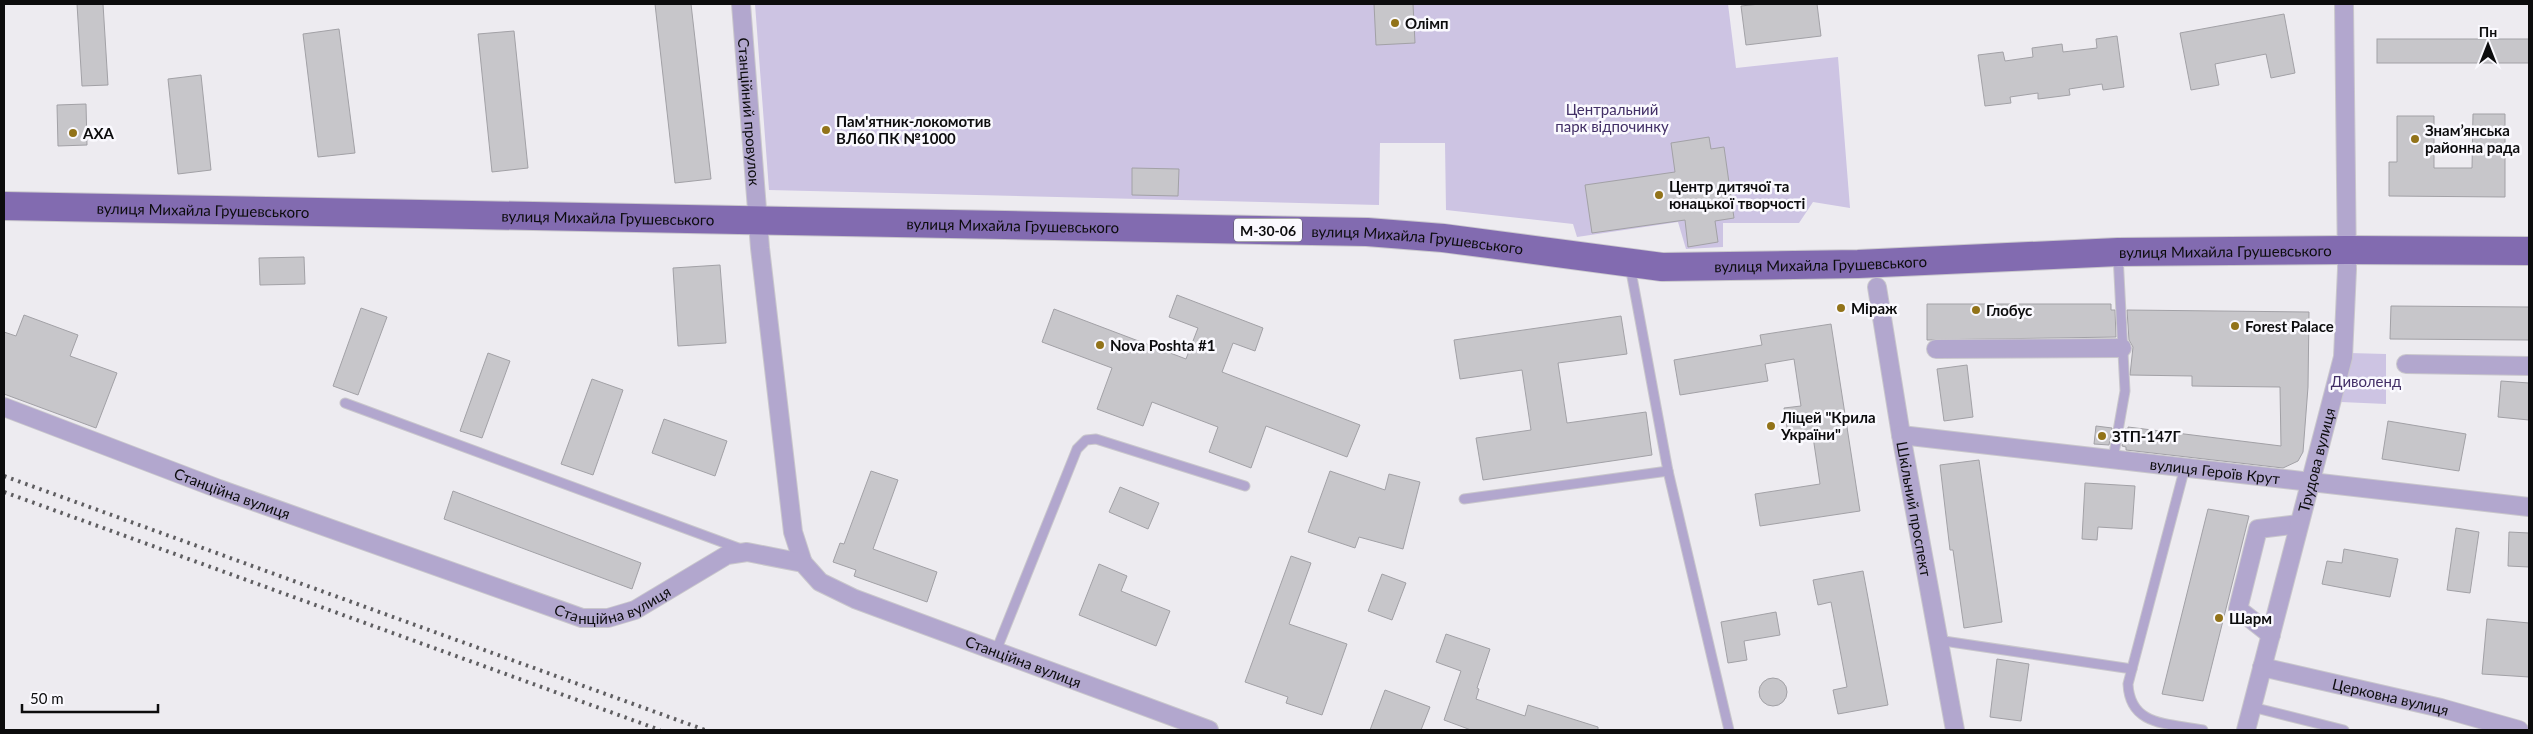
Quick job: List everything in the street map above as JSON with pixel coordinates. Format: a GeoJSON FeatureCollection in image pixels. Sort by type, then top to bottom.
{"type":"FeatureCollection","features":[{"type":"Feature","properties":{"kind":"main road","name":"вулиця Михайла Грушевського"},"geometry":{"type":"LineString","coordinates":[[4,206],[757,219],[1394,233],[1630,264],[1700,267],[1858,264],[2118,252],[2529,251]]}},
{"type":"Feature","properties":{"kind":"street","name":"Станційний провулок"},"geometry":{"type":"LineString","coordinates":[[741,4],[757,219],[793,532],[803,563]]}},
{"type":"Feature","properties":{"kind":"street","name":"Трудова вулиця"},"geometry":{"type":"LineString","coordinates":[[2246,730],[2343,357],[2347,250],[2344,4]]}},
{"type":"Feature","properties":{"kind":"street","name":"Шкільний проспект"},"geometry":{"type":"LineString","coordinates":[[1877,287],[1937,640],[1955,730]]}},
{"type":"Feature","properties":{"kind":"street"},"geometry":{"type":"LineString","coordinates":[[1936,349],[2122,348]]}},
{"type":"Feature","properties":{"kind":"street"},"geometry":{"type":"LineString","coordinates":[[2406,364],[2529,366]]}},
{"type":"Feature","properties":{"kind":"street","name":"Станційна вулиця"},"geometry":{"type":"LineString","coordinates":[[4,407],[219,489],[582,618],[608,618],[635,610],[727,555],[747,552],[803,563],[820,582],[855,599],[1209,730]]}},
{"type":"Feature","properties":{"kind":"street","name":"вулиця Героїв Крут"},"geometry":{"type":"LineString","coordinates":[[1901,435],[2185,466],[2529,507]]}},
{"type":"Feature","properties":{"kind":"street"},"geometry":{"type":"LineString","coordinates":[[2271,634],[2238,609],[2258,529],[2299,524]]}},
{"type":"Feature","properties":{"kind":"street","name":"Церковна вулиця"},"geometry":{"type":"LineString","coordinates":[[2262,667],[2441,708],[2519,730]]}},
{"type":"Feature","properties":{"kind":"lane"},"geometry":{"type":"LineString","coordinates":[[2113,459],[2125,391],[2118,252]]}},
{"type":"Feature","properties":{"kind":"lane"},"geometry":{"type":"LineString","coordinates":[[1630,264],[1668,471],[1729,730]]}},
{"type":"Feature","properties":{"kind":"lane"},"geometry":{"type":"LineString","coordinates":[[345,403],[747,552]]}},
{"type":"Feature","properties":{"kind":"lane"},"geometry":{"type":"LineString","coordinates":[[996,652],[1077,449],[1086,440],[1096,439],[1245,486]]}},
{"type":"Feature","properties":{"kind":"lane"},"geometry":{"type":"LineString","coordinates":[[2185,466],[2128,684],[2129,697],[2134,709],[2144,718],[2203,730]]}},
{"type":"Feature","properties":{"kind":"lane"},"geometry":{"type":"LineString","coordinates":[[1464,499],[1668,471]]}},
{"type":"Feature","properties":{"kind":"lane"},"geometry":{"type":"LineString","coordinates":[[1937,640],[2132,669]]}},
{"type":"Feature","properties":{"kind":"lane"},"geometry":{"type":"LineString","coordinates":[[2252,707],[2344,730]]}},
{"type":"Feature","properties":{"kind":"green space","name":"Центральний парк відпочинку"},"geometry":{"type":"Polygon","coordinates":[[[755,4],[1728,4],[1736,68],[1838,57],[1850,208],[1813,202],[1799,223],[1723,223],[1723,247],[1686,249],[1678,222],[1577,237],[1573,224],[1446,210],[1445,143],[1380,143],[1379,205],[769,190],[755,4]]]}},
{"type":"Feature","properties":{"kind":"green space","name":"Диволенд"},"geometry":{"type":"Polygon","coordinates":[[[2349,353],[2386,354],[2386,404],[2341,402],[2349,353]]]}},
{"type":"Feature","properties":{"kind":"building"},"geometry":{"type":"Polygon","coordinates":[[[77,4],[103,4],[108,85],[82,86],[77,4]]]}},
{"type":"Feature","properties":{"kind":"building"},"geometry":{"type":"Polygon","coordinates":[[[655,4],[691,4],[711,179],[675,183],[655,4]]]}},
{"type":"Feature","properties":{"kind":"building","name":"Олімп"},"geometry":{"type":"Polygon","coordinates":[[[1374,4],[1413,4],[1415,43],[1376,45],[1374,4]]]}},
{"type":"Feature","properties":{"kind":"building"},"geometry":{"type":"Polygon","coordinates":[[[1817,4],[1821,36],[1746,45],[1741,6],[1817,4]]]}},
{"type":"Feature","properties":{"kind":"building"},"geometry":{"type":"Polygon","coordinates":[[[2284,14],[2295,73],[2271,78],[2266,54],[2215,64],[2219,85],[2191,90],[2180,33],[2284,14]]]}},
{"type":"Feature","properties":{"kind":"building"},"geometry":{"type":"Polygon","coordinates":[[[339,29],[355,153],[318,157],[303,34],[339,29]]]}},
{"type":"Feature","properties":{"kind":"building"},"geometry":{"type":"Polygon","coordinates":[[[514,31],[528,168],[492,172],[478,34],[514,31]]]}},
{"type":"Feature","properties":{"kind":"building"},"geometry":{"type":"Polygon","coordinates":[[[2117,36],[2124,87],[2103,90],[2102,84],[2069,89],[2070,95],[2038,99],[2038,93],[2010,97],[2011,103],[1985,106],[1978,55],[2003,52],[2005,61],[2033,57],[2032,48],[2062,44],[2063,52],[2097,48],[2096,39],[2117,36]]]}},
{"type":"Feature","properties":{"kind":"building"},"geometry":{"type":"Polygon","coordinates":[[[2377,39],[2529,39],[2529,63],[2377,63],[2377,39]]]}},
{"type":"Feature","properties":{"kind":"building"},"geometry":{"type":"Polygon","coordinates":[[[201,75],[211,170],[178,174],[168,79],[201,75]]]}},
{"type":"Feature","properties":{"kind":"building"},"geometry":{"type":"Polygon","coordinates":[[[86,104],[87,145],[58,146],[57,105],[86,104]]]}},
{"type":"Feature","properties":{"kind":"building","name":"Знам’янська районна рада"},"geometry":{"type":"Polygon","coordinates":[[[2473,114],[2505,114],[2505,197],[2389,196],[2389,162],[2397,162],[2397,116],[2434,116],[2434,168],[2472,168],[2473,114]]]}},
{"type":"Feature","properties":{"kind":"building","name":"Центр дитячої та юнацької творчості"},"geometry":{"type":"Polygon","coordinates":[[[1709,137],[1711,149],[1724,147],[1734,218],[1715,221],[1718,242],[1688,247],[1685,220],[1592,233],[1585,185],[1675,172],[1671,143],[1709,137]]]}},
{"type":"Feature","properties":{"kind":"building"},"geometry":{"type":"Polygon","coordinates":[[[1132,168],[1179,169],[1178,196],[1132,195],[1132,168]]]}},
{"type":"Feature","properties":{"kind":"building"},"geometry":{"type":"Polygon","coordinates":[[[304,257],[305,284],[260,285],[259,258],[304,257]]]}},
{"type":"Feature","properties":{"kind":"building"},"geometry":{"type":"Polygon","coordinates":[[[720,265],[726,343],[678,346],[673,268],[720,265]]]}},
{"type":"Feature","properties":{"kind":"building"},"geometry":{"type":"Polygon","coordinates":[[[1177,295],[1263,328],[1255,351],[1233,343],[1222,372],[1360,425],[1347,457],[1266,426],[1251,468],[1209,452],[1218,427],[1152,402],[1143,426],[1097,409],[1112,368],[1042,342],[1054,309],[1186,359],[1198,328],[1169,317],[1177,295]]]}},
{"type":"Feature","properties":{"kind":"building"},"geometry":{"type":"Polygon","coordinates":[[[1927,304],[2111,304],[2111,310],[2115,310],[2116,337],[1927,340],[1927,304]]]}},
{"type":"Feature","properties":{"kind":"building"},"geometry":{"type":"Polygon","coordinates":[[[2391,306],[2529,307],[2529,340],[2390,339],[2391,306]]]}},
{"type":"Feature","properties":{"kind":"building"},"geometry":{"type":"Polygon","coordinates":[[[361,308],[387,317],[358,395],[333,386],[361,308]]]}},
{"type":"Feature","properties":{"kind":"building"},"geometry":{"type":"Polygon","coordinates":[[[2127,310],[2309,312],[2308,387],[2303,452],[2298,461],[2283,468],[2126,450],[2126,447],[2122,446],[2125,429],[2128,429],[2128,427],[2281,446],[2280,387],[2192,386],[2192,376],[2130,375],[2133,347],[2129,340],[2127,310]]]}},
{"type":"Feature","properties":{"kind":"building"},"geometry":{"type":"Polygon","coordinates":[[[24,315],[78,335],[70,356],[117,373],[96,428],[4,394],[4,332],[16,336],[24,315]]]}},
{"type":"Feature","properties":{"kind":"building"},"geometry":{"type":"Polygon","coordinates":[[[1621,316],[1627,354],[1558,363],[1567,423],[1646,412],[1652,455],[1483,480],[1476,438],[1531,430],[1522,370],[1460,379],[1454,340],[1621,316]]]}},
{"type":"Feature","properties":{"kind":"building"},"geometry":{"type":"Polygon","coordinates":[[[1831,324],[1860,511],[1760,526],[1755,494],[1820,484],[1812,430],[1788,434],[1784,408],[1801,406],[1794,359],[1765,364],[1768,381],[1680,395],[1674,360],[1762,345],[1760,335],[1831,324]]]}},
{"type":"Feature","properties":{"kind":"building"},"geometry":{"type":"Polygon","coordinates":[[[488,353],[510,361],[482,438],[460,431],[488,353]]]}},
{"type":"Feature","properties":{"kind":"building"},"geometry":{"type":"Polygon","coordinates":[[[1967,365],[1973,417],[1944,421],[1937,369],[1967,365]]]}},
{"type":"Feature","properties":{"kind":"building"},"geometry":{"type":"Polygon","coordinates":[[[592,379],[623,390],[593,475],[561,464],[592,379]]]}},
{"type":"Feature","properties":{"kind":"building"},"geometry":{"type":"Polygon","coordinates":[[[2501,381],[2529,383],[2529,420],[2498,417],[2501,381]]]}},
{"type":"Feature","properties":{"kind":"building"},"geometry":{"type":"Polygon","coordinates":[[[664,419],[727,441],[715,476],[652,453],[664,419]]]}},
{"type":"Feature","properties":{"kind":"building"},"geometry":{"type":"Polygon","coordinates":[[[2388,421],[2466,434],[2459,471],[2382,459],[2388,421]]]}},
{"type":"Feature","properties":{"kind":"building","name":"ЗТП-147Г"},"geometry":{"type":"Polygon","coordinates":[[[2096,426],[2112,428],[2109,445],[2094,444],[2096,426]]]}},
{"type":"Feature","properties":{"kind":"building"},"geometry":{"type":"Polygon","coordinates":[[[1979,460],[2002,622],[1964,628],[1953,550],[1950,550],[1940,465],[1979,460]]]}},
{"type":"Feature","properties":{"kind":"building"},"geometry":{"type":"Polygon","coordinates":[[[871,471],[898,480],[873,549],[937,572],[927,602],[854,576],[856,570],[833,562],[840,543],[844,544],[871,471]]]}},
{"type":"Feature","properties":{"kind":"building"},"geometry":{"type":"Polygon","coordinates":[[[1330,471],[1385,490],[1389,474],[1420,482],[1403,549],[1359,537],[1355,548],[1308,532],[1330,471]]]}},
{"type":"Feature","properties":{"kind":"building"},"geometry":{"type":"Polygon","coordinates":[[[2085,483],[2135,486],[2132,529],[2098,527],[2097,540],[2082,539],[2085,483]]]}},
{"type":"Feature","properties":{"kind":"building"},"geometry":{"type":"Polygon","coordinates":[[[1120,487],[1159,503],[1148,529],[1109,512],[1120,487]]]}},
{"type":"Feature","properties":{"kind":"building"},"geometry":{"type":"Polygon","coordinates":[[[453,491],[641,563],[632,589],[444,519],[453,491]]]}},
{"type":"Feature","properties":{"kind":"building"},"geometry":{"type":"Polygon","coordinates":[[[2208,509],[2249,516],[2203,701],[2162,694],[2208,509]]]}},
{"type":"Feature","properties":{"kind":"building"},"geometry":{"type":"Polygon","coordinates":[[[2456,528],[2479,532],[2470,593],[2447,590],[2456,528]]]}},
{"type":"Feature","properties":{"kind":"building"},"geometry":{"type":"Polygon","coordinates":[[[2509,532],[2529,533],[2529,567],[2508,566],[2509,532]]]}},
{"type":"Feature","properties":{"kind":"building"},"geometry":{"type":"Polygon","coordinates":[[[2344,549],[2398,559],[2390,597],[2322,584],[2327,561],[2342,563],[2344,549]]]}},
{"type":"Feature","properties":{"kind":"building"},"geometry":{"type":"Polygon","coordinates":[[[1291,556],[1311,563],[1289,624],[1347,644],[1322,715],[1286,703],[1288,697],[1245,682],[1291,556]]]}},
{"type":"Feature","properties":{"kind":"building"},"geometry":{"type":"Polygon","coordinates":[[[1099,564],[1127,576],[1121,591],[1170,611],[1156,646],[1079,615],[1099,564]]]}},
{"type":"Feature","properties":{"kind":"building"},"geometry":{"type":"Polygon","coordinates":[[[1863,571],[1888,705],[1838,714],[1833,690],[1847,687],[1831,602],[1818,605],[1813,580],[1863,571]]]}},
{"type":"Feature","properties":{"kind":"building"},"geometry":{"type":"Polygon","coordinates":[[[1382,574],[1406,583],[1392,620],[1368,611],[1382,574]]]}},
{"type":"Feature","properties":{"kind":"building"},"geometry":{"type":"Polygon","coordinates":[[[1776,612],[1780,635],[1744,641],[1747,660],[1728,663],[1721,622],[1776,612]]]}},
{"type":"Feature","properties":{"kind":"building"},"geometry":{"type":"Polygon","coordinates":[[[2487,619],[2529,623],[2529,677],[2482,674],[2487,619]]]}},
{"type":"Feature","properties":{"kind":"building"},"geometry":{"type":"Polygon","coordinates":[[[1446,634],[1490,649],[1477,688],[1479,689],[1476,699],[1525,716],[1528,705],[1598,727],[1598,730],[1471,730],[1444,720],[1461,671],[1436,662],[1446,634]]]}},
{"type":"Feature","properties":{"kind":"building"},"geometry":{"type":"Polygon","coordinates":[[[1997,659],[2029,664],[2021,721],[1990,717],[1997,659]]]}},
{"type":"Feature","properties":{"kind":"building"},"geometry":{"type":"Polygon","coordinates":[[[1773,678],[1783,682],[1787,692],[1783,702],[1773,706],[1763,702],[1759,692],[1763,682],[1773,678]]]}},
{"type":"Feature","properties":{"kind":"building"},"geometry":{"type":"Polygon","coordinates":[[[1385,690],[1430,707],[1421,730],[1370,730],[1385,690]]]}},
{"type":"Feature","properties":{"kind":"railway"},"geometry":{"type":"LineString","coordinates":[[4,476],[705,730]]}},
{"type":"Feature","properties":{"kind":"railway"},"geometry":{"type":"LineString","coordinates":[[4,492],[660,730]]}},
{"type":"Feature","properties":{"kind":"place","name":"Олімп"},"geometry":{"type":"Point","coordinates":[1395,23]}},
{"type":"Feature","properties":{"kind":"place","name":"Пам'ятник-локомотив ВЛ60 ПК №1000"},"geometry":{"type":"Point","coordinates":[826,130]}},
{"type":"Feature","properties":{"kind":"place","name":"AXA"},"geometry":{"type":"Point","coordinates":[73,133]}},
{"type":"Feature","properties":{"kind":"place","name":"Знам’янська районна рада"},"geometry":{"type":"Point","coordinates":[2415,139]}},
{"type":"Feature","properties":{"kind":"place","name":"Центр дитячої та юнацької творчості"},"geometry":{"type":"Point","coordinates":[1659,195]}},
{"type":"Feature","properties":{"kind":"place","name":"Міраж"},"geometry":{"type":"Point","coordinates":[1841,308]}},
{"type":"Feature","properties":{"kind":"place","name":"Глобус"},"geometry":{"type":"Point","coordinates":[1976,310]}},
{"type":"Feature","properties":{"kind":"place","name":"Forest Palace"},"geometry":{"type":"Point","coordinates":[2235,326]}},
{"type":"Feature","properties":{"kind":"place","name":"Nova Poshta #1"},"geometry":{"type":"Point","coordinates":[1100,345]}},
{"type":"Feature","properties":{"kind":"place","name":"Ліцей \"Крила України\""},"geometry":{"type":"Point","coordinates":[1771,426]}},
{"type":"Feature","properties":{"kind":"place","name":"ЗТП-147Г"},"geometry":{"type":"Point","coordinates":[2102,436]}},
{"type":"Feature","properties":{"kind":"place","name":"Шарм"},"geometry":{"type":"Point","coordinates":[2219,618]}}]}
